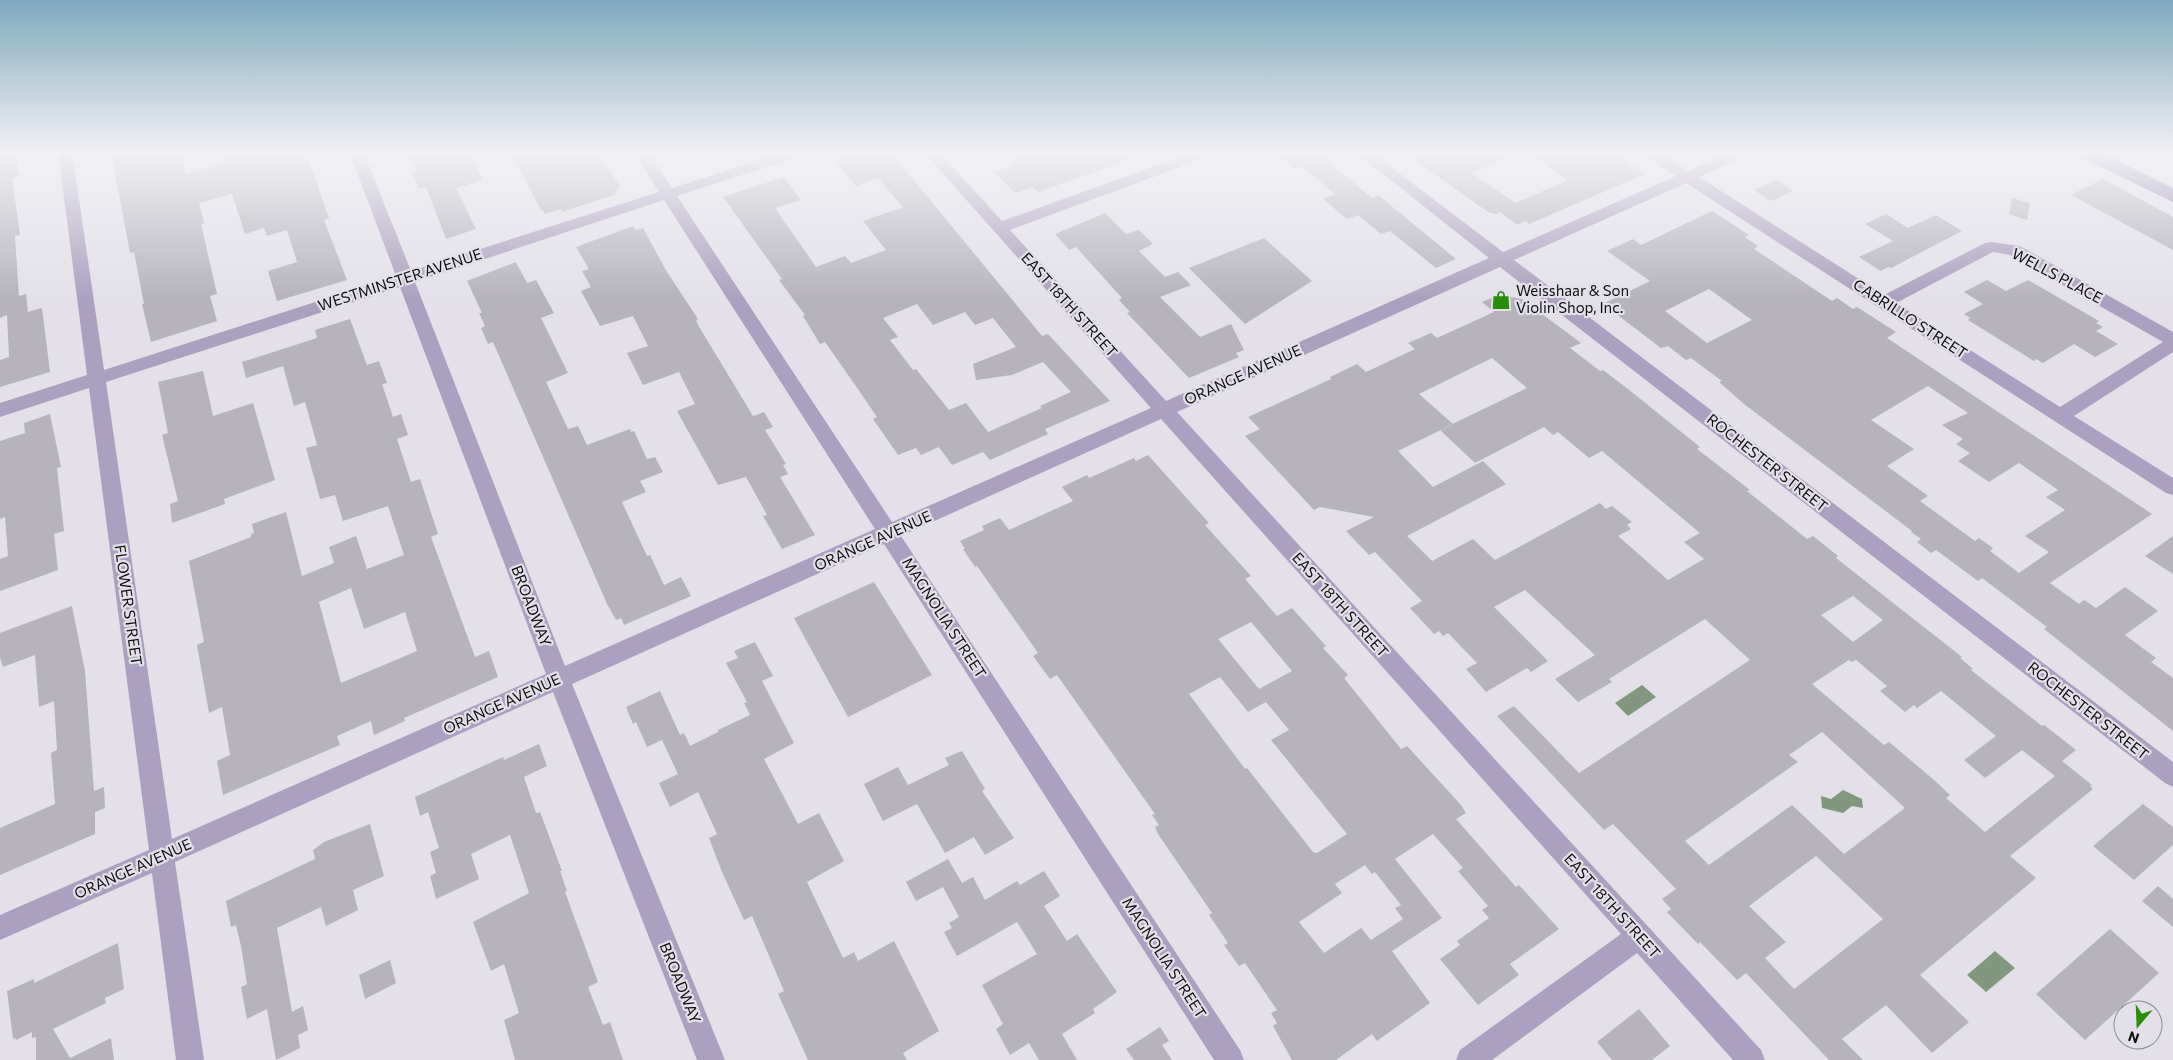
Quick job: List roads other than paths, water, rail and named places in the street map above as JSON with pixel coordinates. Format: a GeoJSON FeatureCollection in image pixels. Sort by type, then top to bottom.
{"type":"FeatureCollection","features":[{"type":"Feature","properties":{"kind":"street","name":"FLOWER STREET"},"geometry":{"type":"LineString","coordinates":[[72,200],[190,1060]]}},
{"type":"Feature","properties":{"kind":"street","name":"BROADWAY"},"geometry":{"type":"LineString","coordinates":[[376,200],[559,679],[711,1060]]}},
{"type":"Feature","properties":{"kind":"street","name":"WESTMINSTER AVENUE"},"geometry":{"type":"LineString","coordinates":[[0,410],[649,200]]}},
{"type":"Feature","properties":{"kind":"street","name":"MAGNOLIA STREET"},"geometry":{"type":"LineString","coordinates":[[673,200],[1230,1060]]}},
{"type":"Feature","properties":{"kind":"street","name":"EAST 18TH STREET"},"geometry":{"type":"LineString","coordinates":[[975,200],[1751,1060]]}},
{"type":"Feature","properties":{"kind":"street"},"geometry":{"type":"LineString","coordinates":[[999,228],[1073,200]]}},
{"type":"Feature","properties":{"kind":"street","name":"ROCHESTER STREET"},"geometry":{"type":"LineString","coordinates":[[1426,200],[2173,776]]}},
{"type":"Feature","properties":{"kind":"street","name":"ORANGE AVENUE"},"geometry":{"type":"LineString","coordinates":[[0,928],[1636,200]]}},
{"type":"Feature","properties":{"kind":"street","name":"CABRILLO STREET"},"geometry":{"type":"LineString","coordinates":[[1725,200],[2173,488]]}},
{"type":"Feature","properties":{"kind":"street","name":"WELLS PLACE"},"geometry":{"type":"LineString","coordinates":[[1884,302],[1991,248],[2002,248],[2014,250],[2173,340]]}},
{"type":"Feature","properties":{"kind":"street"},"geometry":{"type":"LineString","coordinates":[[2060,416],[2173,344]]}},
{"type":"Feature","properties":{"kind":"street"},"geometry":{"type":"LineString","coordinates":[[1470,1060],[1639,936]]}},
{"type":"Feature","properties":{"kind":"place","name":"Weisshaar & Son Violin Shop, Inc."},"geometry":{"type":"Point","coordinates":[1501,300]}}]}
